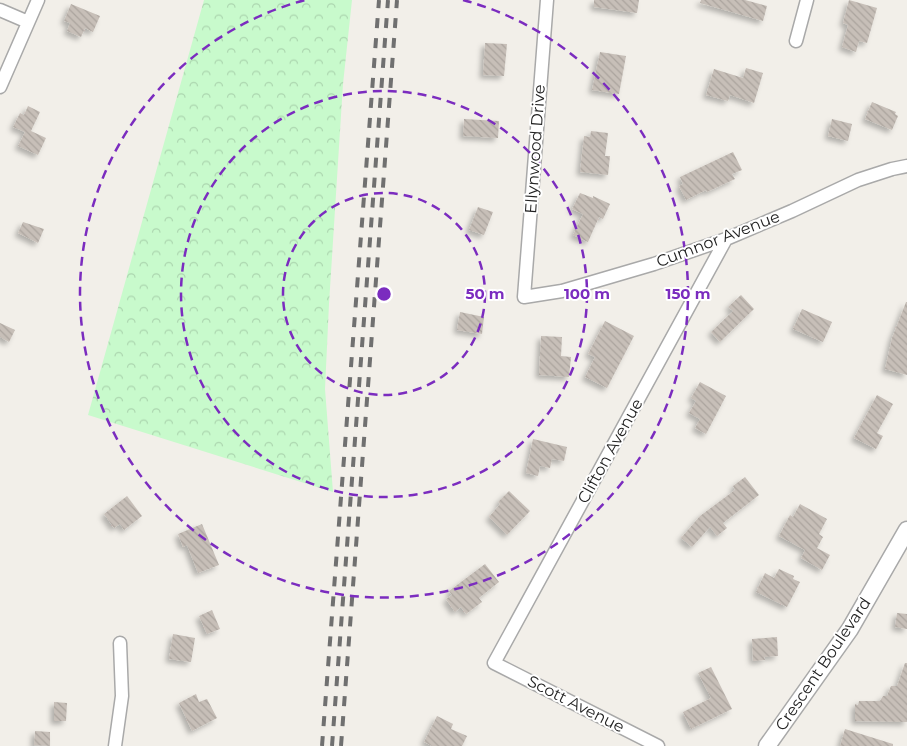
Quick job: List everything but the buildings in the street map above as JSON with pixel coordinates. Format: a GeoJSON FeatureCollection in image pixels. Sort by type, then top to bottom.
{"type":"FeatureCollection","features":[{"type":"Feature","properties":{"kind":"street"},"geometry":{"type":"LineString","coordinates":[[0,87],[38,0]]}},
{"type":"Feature","properties":{"kind":"street","name":"Ellynwood Drive"},"geometry":{"type":"LineString","coordinates":[[524,297],[547,0]]}},
{"type":"Feature","properties":{"kind":"street"},"geometry":{"type":"LineString","coordinates":[[796,41],[807,0]]}},
{"type":"Feature","properties":{"kind":"street"},"geometry":{"type":"LineString","coordinates":[[0,10],[28,22]]}},
{"type":"Feature","properties":{"kind":"street","name":"Cumnor Avenue"},"geometry":{"type":"LineString","coordinates":[[524,297],[562,291],[654,264],[726,239],[858,180],[907,166]]}},
{"type":"Feature","properties":{"kind":"street","name":"Clifton Avenue"},"geometry":{"type":"LineString","coordinates":[[494,663],[726,239]]}},
{"type":"Feature","properties":{"kind":"street","name":"Crescent Boulevard"},"geometry":{"type":"LineString","coordinates":[[768,746],[850,629],[907,530]]}},
{"type":"Feature","properties":{"kind":"street"},"geometry":{"type":"LineString","coordinates":[[115,746],[122,696],[120,643]]}},
{"type":"Feature","properties":{"kind":"street","name":"Scott Avenue"},"geometry":{"type":"LineString","coordinates":[[494,663],[658,746]]}},
{"type":"Feature","properties":{"kind":"green space"},"geometry":{"type":"Polygon","coordinates":[[[204,0],[352,0],[343,84],[325,389],[333,492],[88,415],[204,0]]]}},
{"type":"Feature","properties":{"kind":"railway"},"geometry":{"type":"LineString","coordinates":[[322,746],[379,0]]}},
{"type":"Feature","properties":{"kind":"railway"},"geometry":{"type":"LineString","coordinates":[[332,746],[388,0]]}},
{"type":"Feature","properties":{"kind":"railway"},"geometry":{"type":"LineString","coordinates":[[341,746],[397,0]]}}]}
